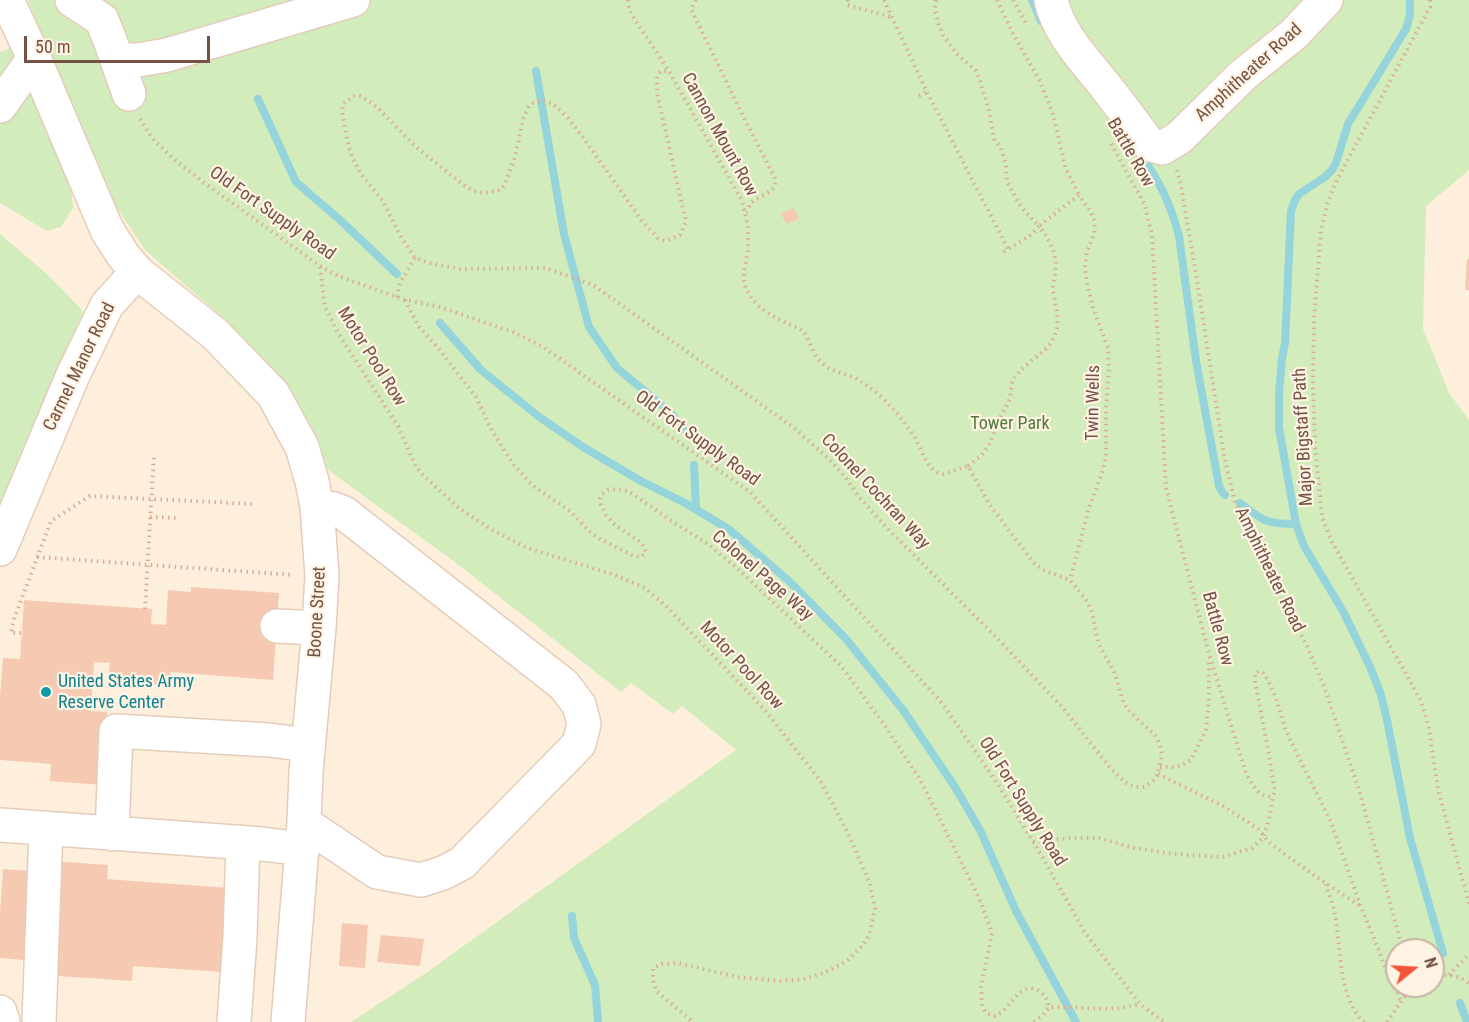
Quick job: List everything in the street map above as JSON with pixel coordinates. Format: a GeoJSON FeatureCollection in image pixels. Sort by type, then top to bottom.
{"type":"FeatureCollection","features":[{"type":"Feature","properties":{"kind":"street"},"geometry":{"type":"LineString","coordinates":[[7,0],[107,230],[137,272]]}},
{"type":"Feature","properties":{"kind":"street"},"geometry":{"type":"LineString","coordinates":[[72,0],[102,20],[129,94]]}},
{"type":"Feature","properties":{"kind":"street"},"geometry":{"type":"LineString","coordinates":[[117,60],[138,60],[167,55],[353,0]]}},
{"type":"Feature","properties":{"kind":"street"},"geometry":{"type":"LineString","coordinates":[[1052,0],[1054,13],[1069,41],[1149,144],[1162,148],[1170,143]]}},
{"type":"Feature","properties":{"kind":"street","name":"Amphitheater Road"},"geometry":{"type":"LineString","coordinates":[[1170,143],[1179,138],[1243,75],[1294,34],[1326,0]]}},
{"type":"Feature","properties":{"kind":"street"},"geometry":{"type":"LineString","coordinates":[[0,106],[34,58]]}},
{"type":"Feature","properties":{"kind":"street","name":"Boone Street"},"geometry":{"type":"LineString","coordinates":[[137,272],[215,334],[273,394],[302,447],[312,481],[317,506],[322,576],[288,1022]]}},
{"type":"Feature","properties":{"kind":"street","name":"Carmel Manor Road"},"geometry":{"type":"LineString","coordinates":[[0,549],[73,375],[107,305],[137,272]]}},
{"type":"Feature","properties":{"kind":"street"},"geometry":{"type":"LineString","coordinates":[[0,825],[243,843],[303,836],[377,872],[421,880],[462,863],[579,744],[584,724],[579,705],[564,685],[344,513],[317,506]]}},
{"type":"Feature","properties":{"kind":"street"},"geometry":{"type":"LineString","coordinates":[[277,626],[319,628]]}},
{"type":"Feature","properties":{"kind":"street"},"geometry":{"type":"LineString","coordinates":[[112,834],[117,731],[269,740],[308,745]]}},
{"type":"Feature","properties":{"kind":"street"},"geometry":{"type":"LineString","coordinates":[[39,1022],[46,828]]}},
{"type":"Feature","properties":{"kind":"street"},"geometry":{"type":"LineString","coordinates":[[234,1022],[243,843]]}},
{"type":"Feature","properties":{"kind":"street"},"geometry":{"type":"LineString","coordinates":[[0,1012],[3,1022]]}},
{"type":"Feature","properties":{"kind":"path","name":"Cannon Mount Row"},"geometry":{"type":"LineString","coordinates":[[628,0],[633,17],[669,71],[741,199],[746,213],[749,246],[743,276],[750,296],[764,310],[804,332],[816,357],[824,366],[857,379],[874,392],[898,415],[916,438],[932,470],[943,474],[968,466]]}},
{"type":"Feature","properties":{"kind":"path"},"geometry":{"type":"LineString","coordinates":[[696,0],[691,9],[776,180],[773,189],[752,202],[746,213]]}},
{"type":"Feature","properties":{"kind":"path"},"geometry":{"type":"LineString","coordinates":[[848,0],[847,5],[892,17]]}},
{"type":"Feature","properties":{"kind":"path"},"geometry":{"type":"LineString","coordinates":[[884,0],[927,92],[1008,249]]}},
{"type":"Feature","properties":{"kind":"path"},"geometry":{"type":"LineString","coordinates":[[936,0],[935,9],[943,35],[957,54],[976,71],[980,81],[989,110],[994,139],[1000,148],[1006,166],[1007,182],[1021,207],[1051,242],[1056,260],[1053,290],[1059,319],[1054,336],[1046,349],[1012,382],[1010,396],[993,439],[987,450],[968,466],[989,504],[1033,562],[1043,570],[1070,580],[1087,601],[1092,612],[1098,642],[1114,671],[1124,704],[1155,735],[1160,745],[1162,754],[1158,774],[1223,806],[1258,829],[1271,844],[1361,907]]}},
{"type":"Feature","properties":{"kind":"path","name":"Twin Wells"},"geometry":{"type":"LineString","coordinates":[[997,0],[1013,34],[1040,81],[1054,117],[1065,167],[1095,222],[1085,267],[1093,308],[1108,348],[1106,457],[1089,508],[1070,580]]}},
{"type":"Feature","properties":{"kind":"path"},"geometry":{"type":"LineString","coordinates":[[1013,0],[1028,26]]}},
{"type":"Feature","properties":{"kind":"path","name":"Major Bigstaff Path"},"geometry":{"type":"LineString","coordinates":[[1430,0],[1430,7],[1328,201],[1321,230],[1314,319],[1315,446],[1322,517],[1331,540],[1421,701],[1429,728],[1438,789],[1469,904]]}},
{"type":"Feature","properties":{"kind":"path"},"geometry":{"type":"LineString","coordinates":[[397,297],[400,283],[415,258],[382,200],[361,174],[354,161],[349,148],[342,111],[343,104],[349,99],[353,96],[360,96],[379,109],[415,146],[465,186],[483,193],[500,190],[504,186],[515,157],[523,119],[529,106],[541,100],[553,104],[582,136],[642,220],[658,238],[666,241],[680,235],[686,222],[657,93],[657,75],[661,71],[669,71]]}},
{"type":"Feature","properties":{"kind":"path"},"geometry":{"type":"LineString","coordinates":[[919,96],[927,92]]}},
{"type":"Feature","properties":{"kind":"path","name":"Old Fort Supply Road"},"geometry":{"type":"LineString","coordinates":[[129,94],[138,116],[152,138],[174,159],[320,266],[338,276],[405,300],[469,316],[513,332],[543,347],[750,492],[942,703],[1034,842],[1085,933],[1140,1004],[1164,1022]]}},
{"type":"Feature","properties":{"kind":"path","name":"Battle Row"},"geometry":{"type":"LineString","coordinates":[[1110,143],[1144,203],[1152,235],[1166,488],[1209,654],[1246,773],[1252,785],[1261,794],[1265,797],[1273,796],[1275,792],[1255,681],[1255,673],[1260,671],[1275,695],[1294,748],[1331,822],[1361,907],[1385,968],[1401,1001]]}},
{"type":"Feature","properties":{"kind":"path","name":"Amphitheater Road"},"geometry":{"type":"LineString","coordinates":[[1170,143],[1181,186],[1224,455],[1234,499],[1254,545],[1307,646],[1325,689],[1360,793],[1400,938]]}},
{"type":"Feature","properties":{"kind":"path"},"geometry":{"type":"LineString","coordinates":[[1002,253],[1030,235],[1079,195]]}},
{"type":"Feature","properties":{"kind":"path","name":"Colonel Cochran Way"},"geometry":{"type":"LineString","coordinates":[[415,258],[459,269],[546,268],[594,285],[793,427],[831,460],[859,497],[886,527],[1063,708],[1111,769],[1127,784],[1135,788],[1144,787],[1158,774]]}},
{"type":"Feature","properties":{"kind":"path","name":"Motor Pool Row"},"geometry":{"type":"LineString","coordinates":[[320,266],[325,307],[338,333],[398,426],[416,467],[425,477],[460,509],[527,548],[615,575],[645,588],[667,607],[764,709],[821,782],[847,831],[870,884],[875,909],[869,936],[862,946],[848,961],[824,973],[804,979],[781,981],[737,977],[678,963],[662,964],[653,968],[656,991],[693,1022]]}},
{"type":"Feature","properties":{"kind":"path","name":"Colonel Page Way"},"geometry":{"type":"LineString","coordinates":[[405,300],[419,327],[476,397],[492,431],[513,464],[533,486],[570,511],[598,538],[632,555],[641,557],[646,552],[642,543],[615,525],[606,515],[600,499],[602,494],[608,490],[617,489],[634,495],[708,544],[842,666],[921,781],[980,898],[992,933],[981,987],[982,1006],[986,1013],[995,1016],[1003,1011],[1019,993],[1029,988],[1038,990],[1047,998],[1049,1007]]}},
{"type":"Feature","properties":{"kind":"path"},"geometry":{"type":"LineString","coordinates":[[145,609],[154,456]]}},
{"type":"Feature","properties":{"kind":"path"},"geometry":{"type":"LineString","coordinates":[[21,633],[10,633],[51,520],[90,496],[254,504]]}},
{"type":"Feature","properties":{"kind":"path"},"geometry":{"type":"LineString","coordinates":[[150,517],[176,518]]}},
{"type":"Feature","properties":{"kind":"path"},"geometry":{"type":"LineString","coordinates":[[37,558],[322,576]]}},
{"type":"Feature","properties":{"kind":"path"},"geometry":{"type":"LineString","coordinates":[[1160,766],[1177,768],[1191,760],[1206,730],[1209,654]]}},
{"type":"Feature","properties":{"kind":"path"},"geometry":{"type":"LineString","coordinates":[[1034,842],[1072,837],[1100,838],[1130,847],[1173,854],[1223,856],[1252,848],[1264,836],[1273,796]]}},
{"type":"Feature","properties":{"kind":"path"},"geometry":{"type":"LineString","coordinates":[[1325,883],[1335,913],[1341,969],[1349,1000],[1355,1013],[1364,1022]]}},
{"type":"Feature","properties":{"kind":"path"},"geometry":{"type":"LineString","coordinates":[[1449,976],[1469,954]]}},
{"type":"Feature","properties":{"kind":"path"},"geometry":{"type":"LineString","coordinates":[[1445,976],[1457,975],[1469,983]]}},
{"type":"Feature","properties":{"kind":"path"},"geometry":{"type":"LineString","coordinates":[[1388,1022],[1403,998]]}},
{"type":"Feature","properties":{"kind":"path"},"geometry":{"type":"LineString","coordinates":[[1034,1022],[1044,1015],[1049,1007],[1101,1010],[1125,1009],[1140,1004]]}},
{"type":"Feature","properties":{"kind":"green space","name":"Tower Park"},"geometry":{"type":"Polygon","coordinates":[[[28,0],[1469,0],[1469,170],[1426,206],[1423,329],[1449,393],[1469,420],[1469,1022],[351,1022],[426,973],[736,750],[682,706],[673,714],[631,683],[621,692],[456,563],[324,467],[313,429],[288,389],[214,310],[146,251],[116,207],[61,85],[28,0]]]}},
{"type":"Feature","properties":{"kind":"green space"},"geometry":{"type":"Polygon","coordinates":[[[12,47],[70,177],[73,208],[61,227],[47,231],[0,203],[0,52],[12,47]]]}},
{"type":"Feature","properties":{"kind":"green space"},"geometry":{"type":"Polygon","coordinates":[[[0,234],[49,276],[83,311],[0,523],[0,234]]]}},
{"type":"Feature","properties":{"kind":"building"},"geometry":{"type":"Polygon","coordinates":[[[793,208],[799,218],[787,224],[781,214],[793,208]]]}},
{"type":"Feature","properties":{"kind":"building"},"geometry":{"type":"Polygon","coordinates":[[[1467,259],[1469,259],[1469,290],[1465,290],[1467,259]]]}},
{"type":"Feature","properties":{"kind":"building","name":"United States Army Reserve Center"},"geometry":{"type":"Polygon","coordinates":[[[191,587],[279,593],[273,680],[170,672],[170,686],[108,681],[110,663],[94,662],[91,711],[107,712],[102,785],[50,781],[51,764],[0,760],[0,697],[3,658],[20,659],[24,600],[152,609],[151,624],[166,625],[168,590],[191,592],[191,587]]]}},
{"type":"Feature","properties":{"kind":"building"},"geometry":{"type":"Polygon","coordinates":[[[51,861],[108,865],[107,879],[229,888],[223,972],[133,966],[132,981],[43,975],[51,861]]]}},
{"type":"Feature","properties":{"kind":"building"},"geometry":{"type":"Polygon","coordinates":[[[3,869],[31,871],[24,960],[0,958],[3,869]]]}},
{"type":"Feature","properties":{"kind":"building"},"geometry":{"type":"Polygon","coordinates":[[[342,923],[368,925],[365,968],[339,966],[342,923]]]}},
{"type":"Feature","properties":{"kind":"building"},"geometry":{"type":"Polygon","coordinates":[[[381,935],[424,939],[420,966],[377,962],[381,935]]]}},
{"type":"Feature","properties":{"kind":"waterway"},"geometry":{"type":"LineString","coordinates":[[1032,0],[1041,21]]}},
{"type":"Feature","properties":{"kind":"waterway"},"geometry":{"type":"LineString","coordinates":[[1410,0],[1410,15],[1406,29],[1348,124],[1336,163],[1325,177],[1299,194],[1291,211],[1285,343],[1279,394],[1279,428],[1296,524],[1304,546],[1344,613],[1381,695],[1410,838],[1439,938]]}},
{"type":"Feature","properties":{"kind":"waterway"},"geometry":{"type":"LineString","coordinates":[[536,71],[564,234],[589,327],[617,368],[672,414],[683,429]]}},
{"type":"Feature","properties":{"kind":"waterway"},"geometry":{"type":"LineString","coordinates":[[258,99],[296,182],[397,274]]}},
{"type":"Feature","properties":{"kind":"waterway"},"geometry":{"type":"LineString","coordinates":[[1139,153],[1164,193],[1179,236],[1196,361],[1219,486],[1225,495]]}},
{"type":"Feature","properties":{"kind":"waterway"},"geometry":{"type":"LineString","coordinates":[[440,323],[481,370],[538,416],[583,447],[730,530],[790,582],[846,639],[903,710],[955,787],[980,830],[1016,911],[1076,1022]]}},
{"type":"Feature","properties":{"kind":"waterway"},"geometry":{"type":"LineString","coordinates":[[694,465],[696,509]]}},
{"type":"Feature","properties":{"kind":"waterway"},"geometry":{"type":"LineString","coordinates":[[1240,503],[1265,520],[1296,524]]}},
{"type":"Feature","properties":{"kind":"waterway"},"geometry":{"type":"LineString","coordinates":[[572,916],[574,938],[595,985],[598,1022]]}},
{"type":"Feature","properties":{"kind":"waterway"},"geometry":{"type":"LineString","coordinates":[[1460,1003],[1467,1022]]}},
{"type":"Feature","properties":{"kind":"place","name":"United States Army Reserve Center"},"geometry":{"type":"Point","coordinates":[46,692]}}]}
